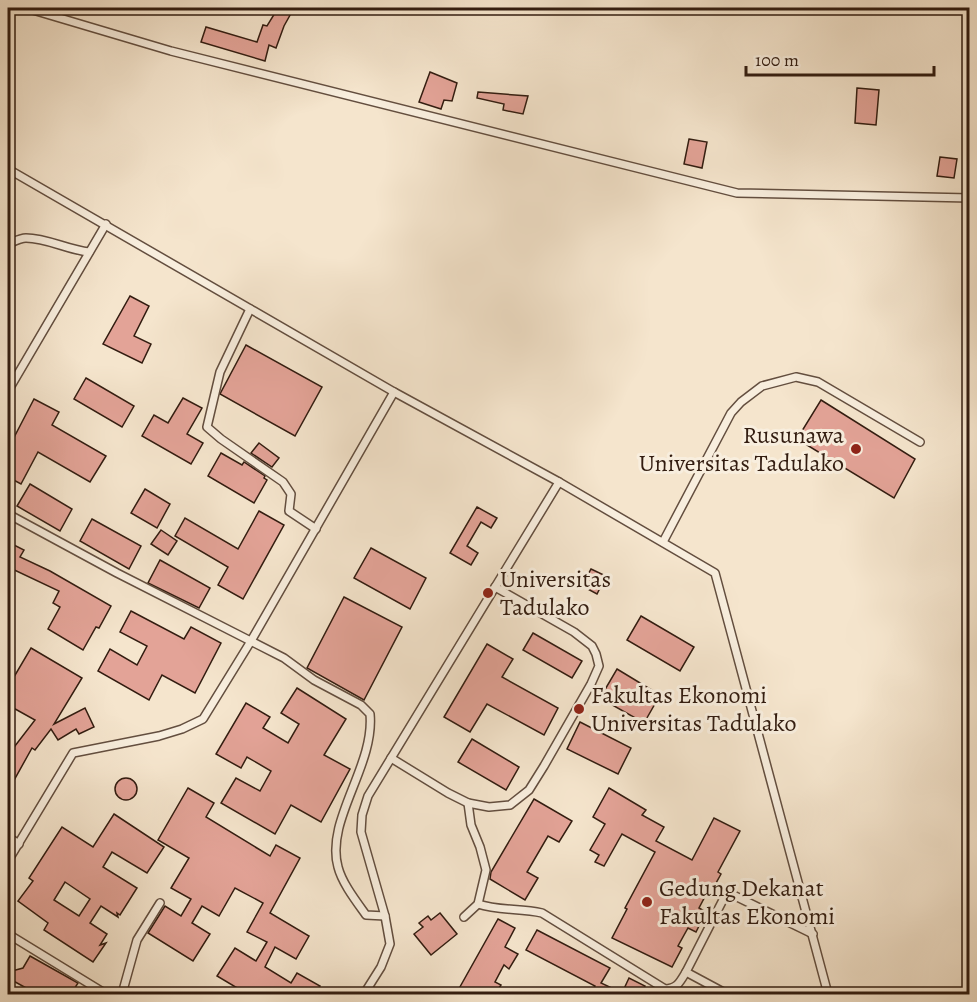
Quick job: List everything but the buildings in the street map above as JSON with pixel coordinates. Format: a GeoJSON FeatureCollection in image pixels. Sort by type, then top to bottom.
{"type":"FeatureCollection","features":[{"type":"Feature","properties":{"kind":"lane"},"geometry":{"type":"LineString","coordinates":[[26,8],[171,51],[738,193],[969,198]]}},
{"type":"Feature","properties":{"kind":"lane"},"geometry":{"type":"LineString","coordinates":[[8,169],[393,392],[559,483],[715,573],[828,994]]}},
{"type":"Feature","properties":{"kind":"lane"},"geometry":{"type":"LineString","coordinates":[[8,391],[106,224]]}},
{"type":"Feature","properties":{"kind":"lane"},"geometry":{"type":"LineString","coordinates":[[8,244],[24,237],[89,252]]}},
{"type":"Feature","properties":{"kind":"lane"},"geometry":{"type":"LineString","coordinates":[[250,309],[220,372],[207,428],[283,482],[291,494],[289,511],[316,529]]}},
{"type":"Feature","properties":{"kind":"lane"},"geometry":{"type":"LineString","coordinates":[[663,542],[730,413],[762,386],[796,377],[818,382],[920,442]]}},
{"type":"Feature","properties":{"kind":"lane"},"geometry":{"type":"LineString","coordinates":[[8,861],[73,753],[159,736],[203,719],[251,641],[393,392]]}},
{"type":"Feature","properties":{"kind":"lane"},"geometry":{"type":"LineString","coordinates":[[364,994],[381,967],[390,944],[386,916],[362,832],[362,815],[368,796],[559,483]]}},
{"type":"Feature","properties":{"kind":"lane"},"geometry":{"type":"LineString","coordinates":[[8,514],[284,658],[314,680],[361,705],[370,714],[372,730],[364,759],[336,832],[338,866],[354,898],[366,915],[386,916]]}},
{"type":"Feature","properties":{"kind":"lane"},"geometry":{"type":"LineString","coordinates":[[391,758],[468,803],[489,807],[510,805],[529,790],[585,695],[599,666],[592,646],[574,632],[495,587]]}},
{"type":"Feature","properties":{"kind":"lane"},"geometry":{"type":"LineString","coordinates":[[464,917],[478,904],[486,870],[471,825],[468,803]]}},
{"type":"Feature","properties":{"kind":"lane"},"geometry":{"type":"LineString","coordinates":[[8,837],[20,844]]}},
{"type":"Feature","properties":{"kind":"lane"},"geometry":{"type":"LineString","coordinates":[[478,904],[507,910],[524,909],[542,913],[665,989],[676,987],[686,972],[727,892],[813,934]]}},
{"type":"Feature","properties":{"kind":"lane"},"geometry":{"type":"LineString","coordinates":[[122,994],[136,940],[160,903]]}},
{"type":"Feature","properties":{"kind":"lane"},"geometry":{"type":"LineString","coordinates":[[8,934],[106,994]]}},
{"type":"Feature","properties":{"kind":"lane"},"geometry":{"type":"LineString","coordinates":[[686,972],[727,994]]}},
{"type":"Feature","properties":{"kind":"lane"},"geometry":{"type":"LineString","coordinates":[[676,987],[681,994]]}},
{"type":"Feature","properties":{"kind":"place","name":"Rusunawa Universitas Tadulako"},"geometry":{"type":"Point","coordinates":[856,449]}},
{"type":"Feature","properties":{"kind":"place","name":"Universitas Tadulako"},"geometry":{"type":"Point","coordinates":[488,593]}},
{"type":"Feature","properties":{"kind":"place","name":"Fakultas Ekonomi Universitas Tadulako"},"geometry":{"type":"Point","coordinates":[579,709]}},
{"type":"Feature","properties":{"kind":"place","name":"Gedung Dekanat Fakultas Ekonomi"},"geometry":{"type":"Point","coordinates":[647,902]}}]}
